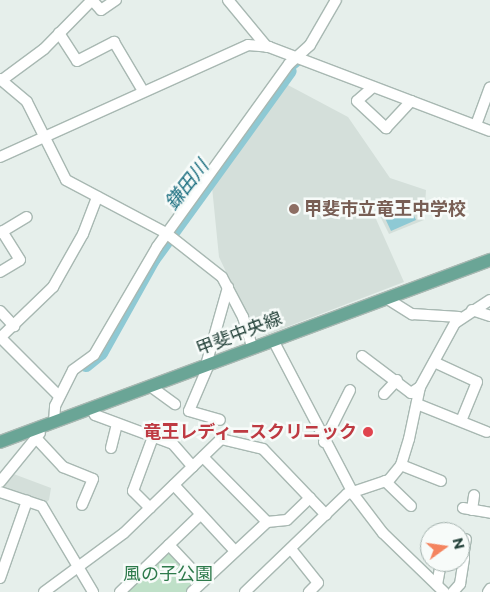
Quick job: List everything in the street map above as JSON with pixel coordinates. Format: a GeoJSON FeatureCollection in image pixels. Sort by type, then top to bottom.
{"type":"FeatureCollection","features":[{"type":"Feature","properties":{"kind":"main road","name":"甲斐中央線"},"geometry":{"type":"LineString","coordinates":[[0,442],[490,260]]}},
{"type":"Feature","properties":{"kind":"street"},"geometry":{"type":"LineString","coordinates":[[116,0],[101,10],[92,0],[59,33],[1,80],[27,102],[66,180],[168,234],[228,287],[252,347]]}},
{"type":"Feature","properties":{"kind":"street"},"geometry":{"type":"LineString","coordinates":[[228,0],[268,47]]}},
{"type":"Feature","properties":{"kind":"street"},"geometry":{"type":"LineString","coordinates":[[0,482],[36,438],[51,423],[59,396],[73,370],[94,354],[117,321],[149,259],[297,58],[310,45],[336,0]]}},
{"type":"Feature","properties":{"kind":"street"},"geometry":{"type":"LineString","coordinates":[[59,33],[77,61],[114,42],[143,91]]}},
{"type":"Feature","properties":{"kind":"street"},"geometry":{"type":"LineString","coordinates":[[0,156],[237,48],[268,47],[490,131]]}},
{"type":"Feature","properties":{"kind":"street"},"geometry":{"type":"LineString","coordinates":[[373,87],[357,100],[386,128],[411,101]]}},
{"type":"Feature","properties":{"kind":"street"},"geometry":{"type":"LineString","coordinates":[[476,125],[490,87]]}},
{"type":"Feature","properties":{"kind":"street"},"geometry":{"type":"LineString","coordinates":[[59,396],[0,337],[54,287],[84,234],[97,197]]}},
{"type":"Feature","properties":{"kind":"street"},"geometry":{"type":"LineString","coordinates":[[0,272],[20,260],[1,232],[27,217]]}},
{"type":"Feature","properties":{"kind":"street"},"geometry":{"type":"LineString","coordinates":[[220,420],[189,411],[208,364],[228,287]]}},
{"type":"Feature","properties":{"kind":"street"},"geometry":{"type":"LineString","coordinates":[[386,298],[412,314],[459,317],[490,300]]}},
{"type":"Feature","properties":{"kind":"street"},"geometry":{"type":"LineString","coordinates":[[472,310],[490,316]]}},
{"type":"Feature","properties":{"kind":"street"},"geometry":{"type":"LineString","coordinates":[[0,311],[14,326]]}},
{"type":"Feature","properties":{"kind":"street"},"geometry":{"type":"LineString","coordinates":[[245,592],[347,494],[354,495],[385,482],[400,465],[420,387],[459,317]]}},
{"type":"Feature","properties":{"kind":"street"},"geometry":{"type":"LineString","coordinates":[[273,340],[324,442],[354,495],[385,534],[441,589]]}},
{"type":"Feature","properties":{"kind":"street"},"geometry":{"type":"LineString","coordinates":[[362,356],[397,380],[411,393],[420,387]]}},
{"type":"Feature","properties":{"kind":"street"},"geometry":{"type":"LineString","coordinates":[[434,362],[477,382],[461,421]]}},
{"type":"Feature","properties":{"kind":"street"},"geometry":{"type":"LineString","coordinates":[[384,394],[397,380]]}},
{"type":"Feature","properties":{"kind":"street"},"geometry":{"type":"LineString","coordinates":[[150,386],[175,404]]}},
{"type":"Feature","properties":{"kind":"street"},"geometry":{"type":"LineString","coordinates":[[324,442],[350,390]]}},
{"type":"Feature","properties":{"kind":"street"},"geometry":{"type":"LineString","coordinates":[[417,404],[488,432]]}},
{"type":"Feature","properties":{"kind":"street"},"geometry":{"type":"LineString","coordinates":[[91,408],[95,416],[173,444],[193,467]]}},
{"type":"Feature","properties":{"kind":"street"},"geometry":{"type":"LineString","coordinates":[[111,448],[118,424]]}},
{"type":"Feature","properties":{"kind":"street"},"geometry":{"type":"LineString","coordinates":[[150,508],[133,491],[153,437]]}},
{"type":"Feature","properties":{"kind":"street"},"geometry":{"type":"LineString","coordinates":[[36,438],[63,467],[93,479],[82,505]]}},
{"type":"Feature","properties":{"kind":"street"},"geometry":{"type":"LineString","coordinates":[[44,592],[75,567],[124,533],[222,439],[262,449],[326,515]]}},
{"type":"Feature","properties":{"kind":"street"},"geometry":{"type":"LineString","coordinates":[[203,457],[267,522]]}},
{"type":"Feature","properties":{"kind":"street"},"geometry":{"type":"LineString","coordinates":[[400,465],[441,481]]}},
{"type":"Feature","properties":{"kind":"street"},"geometry":{"type":"LineString","coordinates":[[385,482],[411,506]]}},
{"type":"Feature","properties":{"kind":"street"},"geometry":{"type":"LineString","coordinates":[[174,485],[235,551]]}},
{"type":"Feature","properties":{"kind":"street"},"geometry":{"type":"LineString","coordinates":[[0,492],[42,506],[75,567],[93,592]]}},
{"type":"Feature","properties":{"kind":"street"},"geometry":{"type":"LineString","coordinates":[[474,495],[468,509],[490,514]]}},
{"type":"Feature","properties":{"kind":"street"},"geometry":{"type":"LineString","coordinates":[[192,592],[267,522],[286,520],[310,498]]}},
{"type":"Feature","properties":{"kind":"street"},"geometry":{"type":"LineString","coordinates":[[0,578],[27,501]]}},
{"type":"Feature","properties":{"kind":"street"},"geometry":{"type":"LineString","coordinates":[[120,592],[201,514]]}},
{"type":"Feature","properties":{"kind":"street"},"geometry":{"type":"LineString","coordinates":[[169,545],[203,581]]}},
{"type":"Feature","properties":{"kind":"street"},"geometry":{"type":"LineString","coordinates":[[290,549],[318,583],[309,592]]}},
{"type":"Feature","properties":{"kind":"street"},"geometry":{"type":"LineString","coordinates":[[441,572],[441,589]]}},
{"type":"Feature","properties":{"kind":"street"},"geometry":{"type":"LineString","coordinates":[[453,592],[460,584],[460,572]]}},
{"type":"Feature","properties":{"kind":"shaded area","name":"甲斐市立竜王中学校"},"geometry":{"type":"Polygon","coordinates":[[[286,84],[348,117],[390,178],[426,190],[424,220],[389,234],[376,208],[372,210],[404,282],[266,335],[254,331],[219,257],[212,187],[286,84]]]}},
{"type":"Feature","properties":{"kind":"shaded area"},"geometry":{"type":"Polygon","coordinates":[[[11,473],[51,488],[49,500],[42,506],[0,492],[0,482],[11,473]]]}},
{"type":"Feature","properties":{"kind":"green space","name":"風の子公園"},"geometry":{"type":"Polygon","coordinates":[[[167,548],[202,579],[188,592],[122,592],[167,548]]]}},
{"type":"Feature","properties":{"kind":"water"},"geometry":{"type":"Polygon","coordinates":[[[409,205],[416,220],[391,231],[384,216],[409,205]]]}},
{"type":"Feature","properties":{"kind":"waterway","name":"鎌田川"},"geometry":{"type":"LineString","coordinates":[[290,71],[301,62]]}},
{"type":"Feature","properties":{"kind":"waterway","name":"鎌田川"},"geometry":{"type":"LineString","coordinates":[[86,365],[101,353],[153,260],[290,71]]}},
{"type":"Feature","properties":{"kind":"place","name":"甲斐市立竜王中学校"},"geometry":{"type":"Point","coordinates":[294,209]}},
{"type":"Feature","properties":{"kind":"place","name":"竜王レディースクリニック"},"geometry":{"type":"Point","coordinates":[368,432]}}]}
